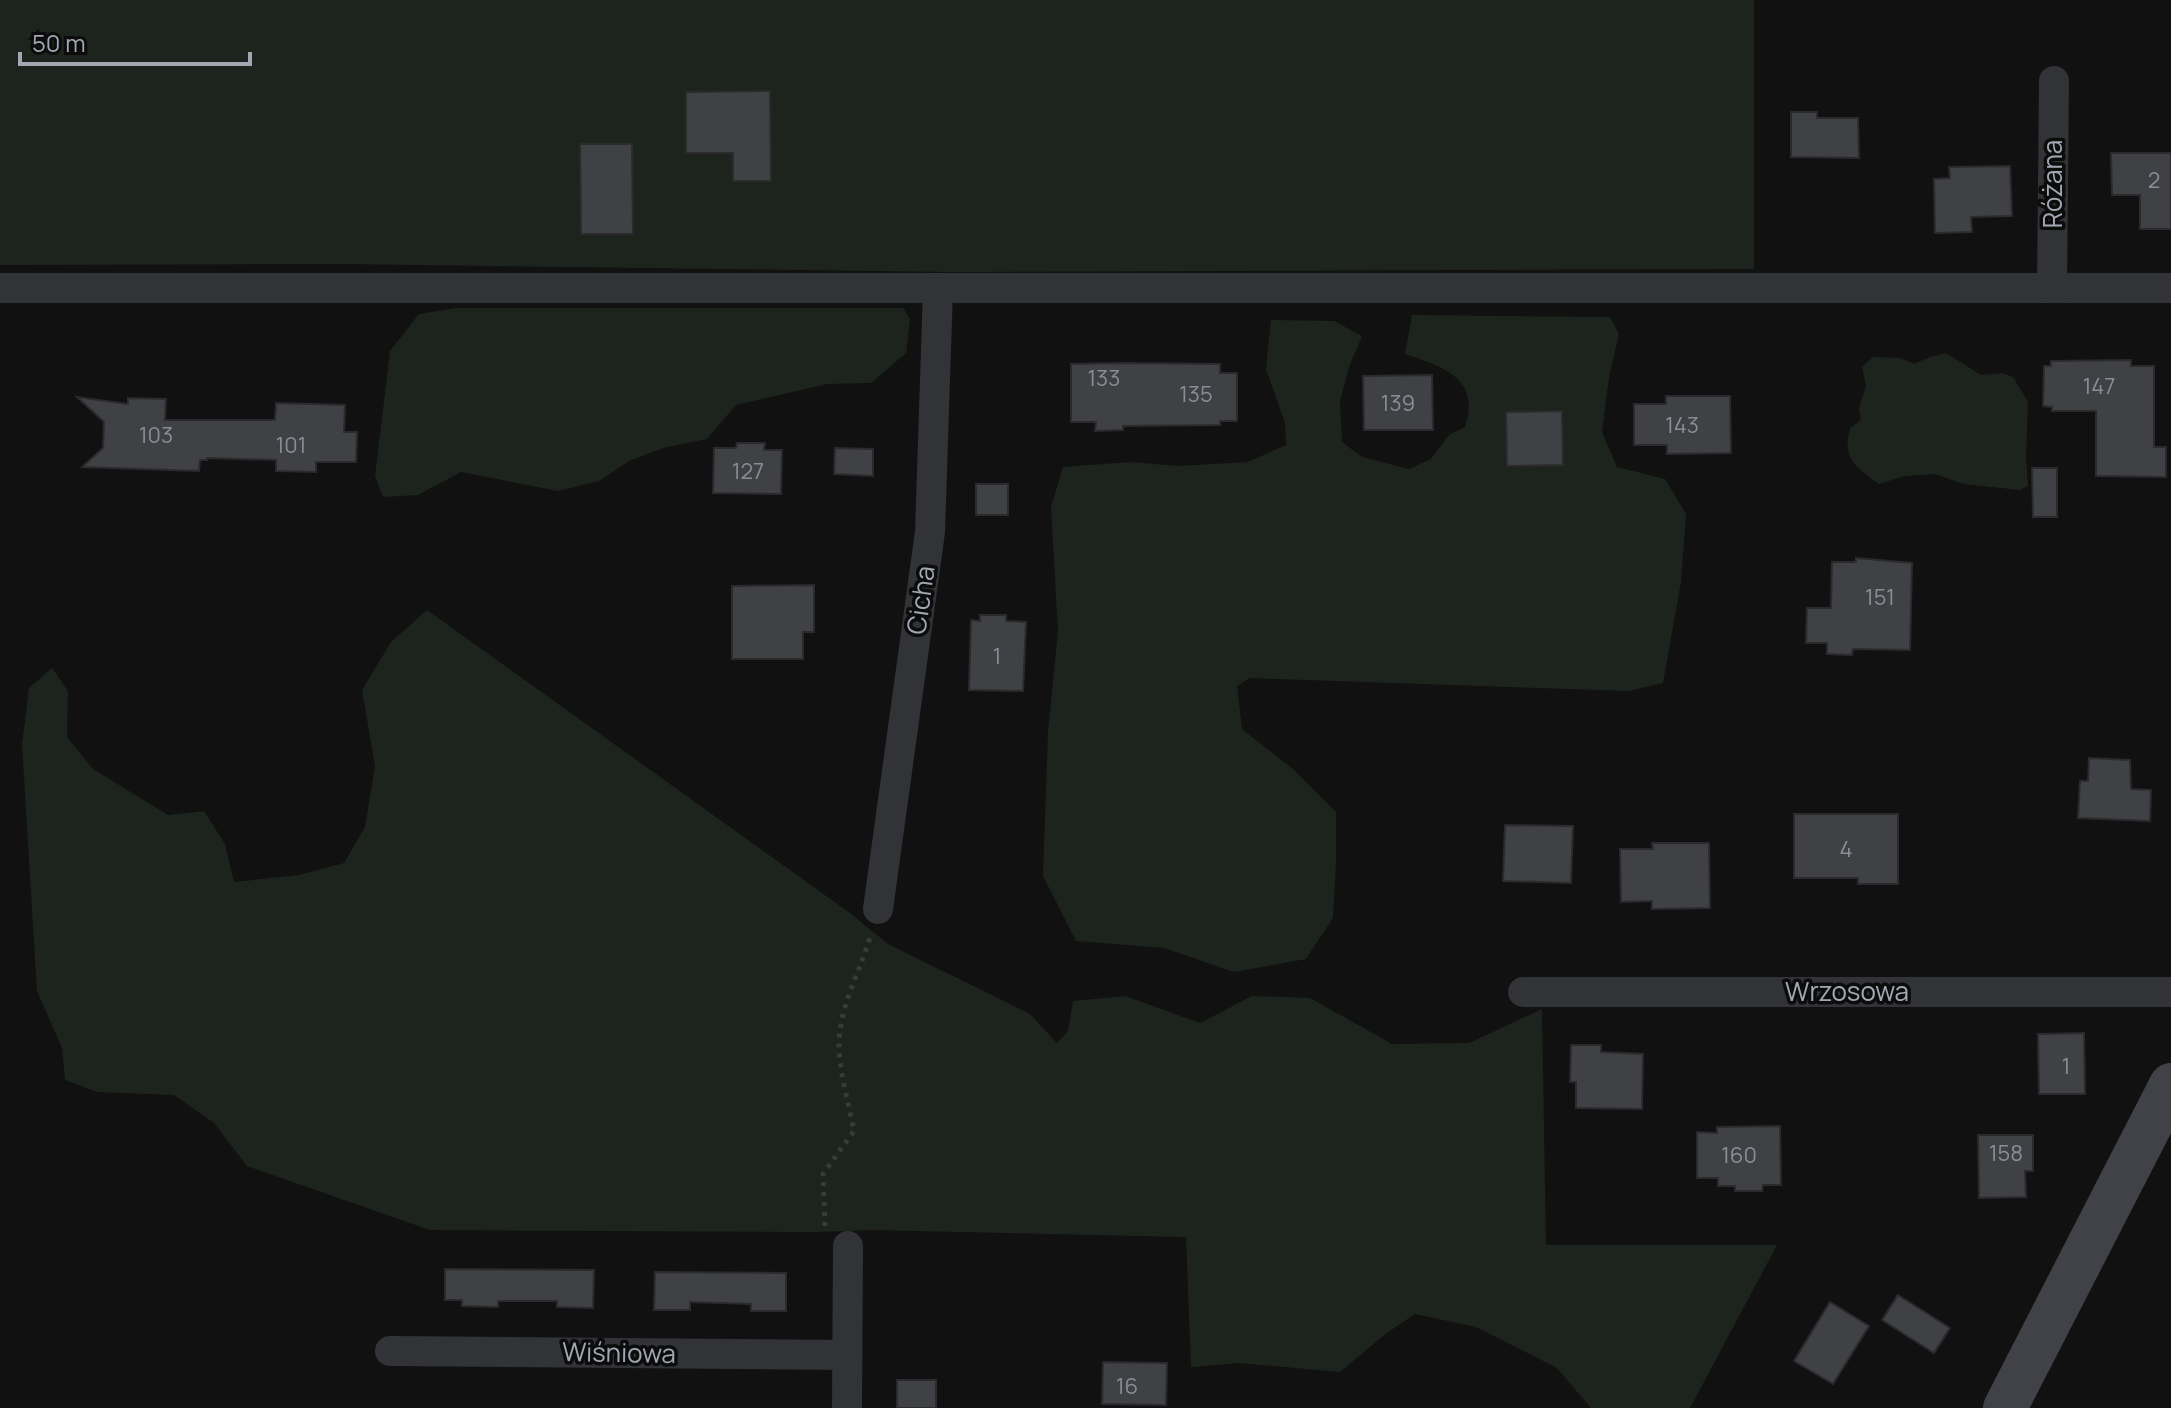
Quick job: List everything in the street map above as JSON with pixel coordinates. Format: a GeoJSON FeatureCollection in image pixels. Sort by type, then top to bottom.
{"type":"FeatureCollection","features":[{"type":"Feature","properties":{"kind":"street","name":"Różana"},"geometry":{"type":"LineString","coordinates":[[2052,288],[2054,81]]}},
{"type":"Feature","properties":{"kind":"street"},"geometry":{"type":"LineString","coordinates":[[0,288],[2171,288]]}},
{"type":"Feature","properties":{"kind":"street","name":"Cicha"},"geometry":{"type":"LineString","coordinates":[[878,909],[930,532],[938,289]]}},
{"type":"Feature","properties":{"kind":"street","name":"Wrzosowa"},"geometry":{"type":"LineString","coordinates":[[1523,992],[2171,992]]}},
{"type":"Feature","properties":{"kind":"street"},"geometry":{"type":"LineString","coordinates":[[2005,1408],[2171,1085]]}},
{"type":"Feature","properties":{"kind":"street"},"geometry":{"type":"LineString","coordinates":[[836,1238],[847,1355],[847,1408]]}},
{"type":"Feature","properties":{"kind":"street","name":"Wiśniowa"},"geometry":{"type":"LineString","coordinates":[[390,1351],[847,1355]]}},
{"type":"Feature","properties":{"kind":"path"},"geometry":{"type":"LineString","coordinates":[[836,1238],[823,1174],[854,1131],[839,1045],[847,1000],[863,962],[878,909]]}},
{"type":"Feature","properties":{"kind":"shaded area"},"geometry":{"type":"Polygon","coordinates":[[[0,0],[1754,0],[1754,269],[952,272],[344,264],[0,265],[0,0]]]}},
{"type":"Feature","properties":{"kind":"shaded area"},"geometry":{"type":"Polygon","coordinates":[[[456,308],[903,308],[910,319],[906,353],[871,383],[827,384],[736,405],[707,439],[663,448],[629,461],[599,481],[558,491],[461,472],[418,495],[383,497],[375,476],[390,351],[419,314],[456,308]]]}},
{"type":"Feature","properties":{"kind":"shaded area"},"geometry":{"type":"Polygon","coordinates":[[[1412,315],[1610,317],[1619,334],[1609,377],[1602,432],[1617,467],[1665,479],[1686,514],[1681,582],[1663,683],[1628,691],[1250,678],[1237,686],[1242,729],[1294,770],[1336,812],[1333,918],[1306,959],[1234,972],[1164,948],[1076,941],[1043,876],[1048,732],[1058,631],[1051,507],[1063,467],[1130,462],[1178,466],[1248,462],[1286,445],[1285,423],[1266,369],[1271,320],[1334,321],[1362,336],[1340,401],[1342,442],[1362,457],[1409,469],[1431,459],[1449,435],[1465,427],[1469,410],[1468,397],[1455,377],[1433,364],[1405,354],[1412,315]]]}},
{"type":"Feature","properties":{"kind":"shaded area"},"geometry":{"type":"Polygon","coordinates":[[[1946,353],[1981,375],[2002,373],[2013,377],[2028,402],[2028,486],[2020,490],[1964,484],[1935,474],[1905,476],[1879,484],[1852,461],[1848,439],[1850,428],[1861,420],[1859,408],[1866,386],[1862,367],[1873,357],[1900,358],[1914,364],[1946,353]]]}},
{"type":"Feature","properties":{"kind":"shaded area"},"geometry":{"type":"Polygon","coordinates":[[[427,610],[850,913],[888,944],[1030,1014],[1057,1043],[1068,1031],[1073,1001],[1125,996],[1200,1023],[1252,996],[1310,998],[1392,1044],[1469,1043],[1542,1009],[1546,1245],[1777,1245],[1690,1408],[1591,1408],[1557,1368],[1476,1327],[1415,1314],[1340,1372],[1239,1363],[1191,1367],[1186,1237],[871,1230],[430,1230],[247,1166],[214,1123],[174,1095],[97,1092],[65,1080],[62,1048],[37,991],[22,745],[29,688],[52,668],[68,691],[67,737],[93,769],[168,815],[204,811],[225,844],[234,882],[299,875],[344,863],[365,827],[375,766],[362,690],[391,642],[427,610]]]}},
{"type":"Feature","properties":{"kind":"building"},"geometry":{"type":"Polygon","coordinates":[[[770,91],[771,181],[733,181],[733,153],[686,153],[686,92],[770,91]]]}},
{"type":"Feature","properties":{"kind":"building"},"geometry":{"type":"Polygon","coordinates":[[[1791,112],[1817,112],[1817,118],[1858,118],[1859,158],[1791,157],[1791,112]]]}},
{"type":"Feature","properties":{"kind":"building"},"geometry":{"type":"Polygon","coordinates":[[[580,144],[632,144],[633,234],[581,234],[580,144]]]}},
{"type":"Feature","properties":{"kind":"building"},"geometry":{"type":"Polygon","coordinates":[[[2111,153],[2171,153],[2171,229],[2140,229],[2140,195],[2112,195],[2111,153]]]}},
{"type":"Feature","properties":{"kind":"building"},"geometry":{"type":"Polygon","coordinates":[[[2010,166],[2012,216],[1971,217],[1972,232],[1935,233],[1934,179],[1950,178],[1949,167],[2010,166]]]}},
{"type":"Feature","properties":{"kind":"building"},"geometry":{"type":"Polygon","coordinates":[[[2131,360],[2131,366],[2154,366],[2154,447],[2166,447],[2166,477],[2096,476],[2096,411],[2052,411],[2052,407],[2043,406],[2044,366],[2051,366],[2051,361],[2131,360]]]}},
{"type":"Feature","properties":{"kind":"building"},"geometry":{"type":"Polygon","coordinates":[[[1071,364],[1220,364],[1220,373],[1237,373],[1237,421],[1220,421],[1220,425],[1123,426],[1123,430],[1095,431],[1096,422],[1071,422],[1071,364]]]}},
{"type":"Feature","properties":{"kind":"building"},"geometry":{"type":"Polygon","coordinates":[[[1432,375],[1433,430],[1364,430],[1363,376],[1432,375]]]}},
{"type":"Feature","properties":{"kind":"building"},"geometry":{"type":"Polygon","coordinates":[[[1666,396],[1730,396],[1731,453],[1667,454],[1667,445],[1634,445],[1634,404],[1666,404],[1666,396]]]}},
{"type":"Feature","properties":{"kind":"building"},"geometry":{"type":"Polygon","coordinates":[[[77,397],[128,404],[128,398],[166,399],[165,420],[275,420],[276,403],[345,405],[344,432],[357,432],[356,462],[316,462],[316,472],[276,471],[276,460],[207,458],[200,460],[199,471],[82,467],[103,448],[104,422],[77,397]]]}},
{"type":"Feature","properties":{"kind":"building"},"geometry":{"type":"Polygon","coordinates":[[[1562,411],[1563,465],[1507,466],[1506,412],[1562,411]]]}},
{"type":"Feature","properties":{"kind":"building"},"geometry":{"type":"Polygon","coordinates":[[[737,443],[765,443],[764,450],[782,450],[781,494],[713,493],[714,448],[736,448],[737,443]]]}},
{"type":"Feature","properties":{"kind":"building"},"geometry":{"type":"Polygon","coordinates":[[[835,448],[873,449],[873,476],[834,474],[835,448]]]}},
{"type":"Feature","properties":{"kind":"building"},"geometry":{"type":"Polygon","coordinates":[[[2032,468],[2057,468],[2057,517],[2033,517],[2032,468]]]}},
{"type":"Feature","properties":{"kind":"building"},"geometry":{"type":"Polygon","coordinates":[[[976,484],[1008,484],[1008,515],[976,515],[976,484]]]}},
{"type":"Feature","properties":{"kind":"building"},"geometry":{"type":"Polygon","coordinates":[[[1856,558],[1912,563],[1910,650],[1853,649],[1852,655],[1827,654],[1827,643],[1806,643],[1807,608],[1831,608],[1832,562],[1856,562],[1856,558]]]}},
{"type":"Feature","properties":{"kind":"building"},"geometry":{"type":"Polygon","coordinates":[[[814,585],[814,632],[803,632],[803,659],[732,659],[732,586],[814,585]]]}},
{"type":"Feature","properties":{"kind":"building"},"geometry":{"type":"Polygon","coordinates":[[[980,615],[1006,615],[1006,621],[1026,622],[1023,691],[969,690],[971,620],[980,621],[980,615]]]}},
{"type":"Feature","properties":{"kind":"building"},"geometry":{"type":"Polygon","coordinates":[[[2089,758],[2130,760],[2131,789],[2151,790],[2150,821],[2078,818],[2080,781],[2088,781],[2089,758]]]}},
{"type":"Feature","properties":{"kind":"building"},"geometry":{"type":"Polygon","coordinates":[[[1794,814],[1898,814],[1898,884],[1858,884],[1858,878],[1794,878],[1794,814]]]}},
{"type":"Feature","properties":{"kind":"building"},"geometry":{"type":"Polygon","coordinates":[[[1505,825],[1573,826],[1571,883],[1503,881],[1505,825]]]}},
{"type":"Feature","properties":{"kind":"building"},"geometry":{"type":"Polygon","coordinates":[[[1652,843],[1709,843],[1710,908],[1652,909],[1652,901],[1621,902],[1620,849],[1653,849],[1652,843]]]}},
{"type":"Feature","properties":{"kind":"building"},"geometry":{"type":"Polygon","coordinates":[[[2084,1033],[2085,1094],[2039,1094],[2038,1034],[2084,1033]]]}},
{"type":"Feature","properties":{"kind":"building"},"geometry":{"type":"Polygon","coordinates":[[[1571,1045],[1601,1045],[1601,1052],[1643,1054],[1642,1109],[1576,1108],[1576,1082],[1570,1082],[1571,1045]]]}},
{"type":"Feature","properties":{"kind":"building"},"geometry":{"type":"Polygon","coordinates":[[[1780,1126],[1781,1185],[1763,1185],[1762,1191],[1735,1191],[1735,1186],[1718,1186],[1718,1178],[1697,1178],[1697,1132],[1717,1133],[1717,1127],[1780,1126]]]}},
{"type":"Feature","properties":{"kind":"building"},"geometry":{"type":"Polygon","coordinates":[[[1978,1135],[2033,1135],[2033,1171],[2025,1171],[2026,1197],[1979,1198],[1978,1135]]]}},
{"type":"Feature","properties":{"kind":"building"},"geometry":{"type":"Polygon","coordinates":[[[445,1269],[594,1270],[593,1308],[557,1307],[557,1301],[498,1301],[498,1307],[462,1306],[462,1300],[445,1300],[445,1269]]]}},
{"type":"Feature","properties":{"kind":"building"},"geometry":{"type":"Polygon","coordinates":[[[655,1272],[786,1273],[786,1311],[751,1311],[751,1304],[690,1302],[690,1310],[654,1310],[655,1272]]]}},
{"type":"Feature","properties":{"kind":"building"},"geometry":{"type":"Polygon","coordinates":[[[1898,1295],[1950,1328],[1934,1353],[1882,1320],[1898,1295]]]}},
{"type":"Feature","properties":{"kind":"building"},"geometry":{"type":"Polygon","coordinates":[[[1830,1302],[1869,1326],[1833,1384],[1794,1361],[1830,1302]]]}},
{"type":"Feature","properties":{"kind":"building"},"geometry":{"type":"Polygon","coordinates":[[[1103,1362],[1167,1363],[1166,1405],[1102,1404],[1103,1362]]]}},
{"type":"Feature","properties":{"kind":"building"},"geometry":{"type":"Polygon","coordinates":[[[897,1380],[936,1380],[936,1408],[897,1408],[897,1380]]]}}]}
